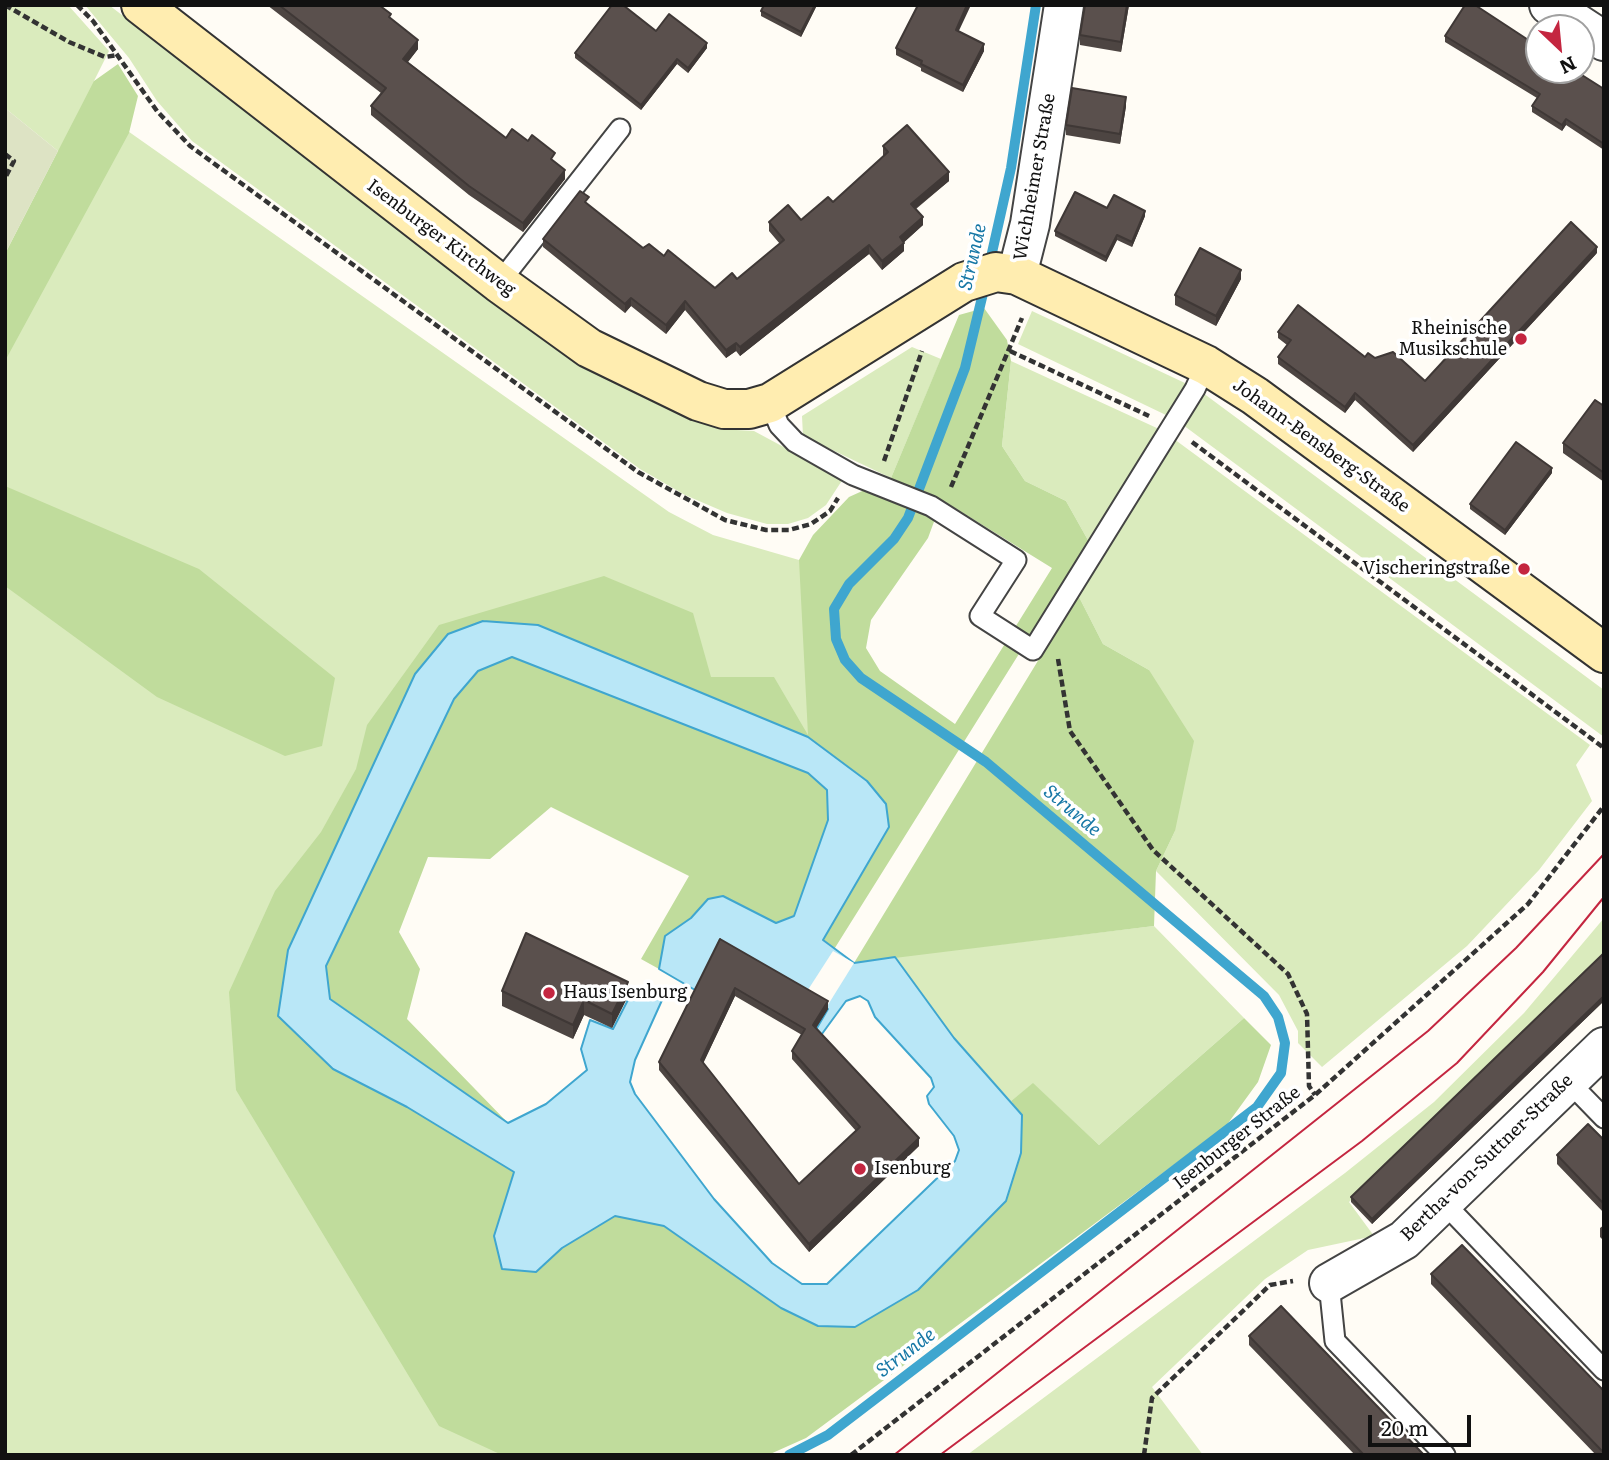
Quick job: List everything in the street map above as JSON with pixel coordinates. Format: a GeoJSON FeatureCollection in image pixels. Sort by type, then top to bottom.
{"type":"FeatureCollection","features":[{"type":"Feature","properties":{"kind":"street","name":"Isenburger Kirchweg"},"geometry":{"type":"LineString","coordinates":[[141,5],[499,283],[589,348],[698,401],[724,409],[749,409],[769,403]]}},
{"type":"Feature","properties":{"kind":"street","name":"Wichheimer Straße"},"geometry":{"type":"LineString","coordinates":[[997,274],[1030,224],[1064,5]]}},
{"type":"Feature","properties":{"kind":"street"},"geometry":{"type":"LineString","coordinates":[[1549,5],[1604,41]]}},
{"type":"Feature","properties":{"kind":"street"},"geometry":{"type":"LineString","coordinates":[[769,403],[915,313],[997,274]]}},
{"type":"Feature","properties":{"kind":"street","name":"Johann-Bensberg-Straße"},"geometry":{"type":"LineString","coordinates":[[997,274],[1206,365],[1255,396],[1604,653]]}},
{"type":"Feature","properties":{"kind":"street","name":"Bertha-von-Suttner-Straße"},"geometry":{"type":"LineString","coordinates":[[1329,1283],[1404,1240],[1604,1047]]}},
{"type":"Feature","properties":{"kind":"lane"},"geometry":{"type":"LineString","coordinates":[[499,283],[620,129]]}},
{"type":"Feature","properties":{"kind":"lane"},"geometry":{"type":"LineString","coordinates":[[769,403],[779,425],[795,442],[853,475],[935,509],[1016,560],[980,617],[1033,650],[1195,389],[1206,365]]}},
{"type":"Feature","properties":{"kind":"lane"},"geometry":{"type":"LineString","coordinates":[[1568,1081],[1604,1118]]}},
{"type":"Feature","properties":{"kind":"lane"},"geometry":{"type":"LineString","coordinates":[[1443,1202],[1604,1370]]}},
{"type":"Feature","properties":{"kind":"lane"},"geometry":{"type":"LineString","coordinates":[[1329,1283],[1335,1341],[1445,1455]]}},
{"type":"Feature","properties":{"kind":"path"},"geometry":{"type":"LineString","coordinates":[[5,5],[69,42],[105,57],[118,55]]}},
{"type":"Feature","properties":{"kind":"path"},"geometry":{"type":"LineString","coordinates":[[77,5],[118,55],[157,111],[190,146],[638,472],[682,499],[725,520],[766,530],[789,530],[811,524],[830,511],[853,475]]}},
{"type":"Feature","properties":{"kind":"path"},"geometry":{"type":"LineString","coordinates":[[5,155],[14,161],[5,178]]}},
{"type":"Feature","properties":{"kind":"path"},"geometry":{"type":"LineString","coordinates":[[875,485],[923,355],[915,313]]}},
{"type":"Feature","properties":{"kind":"path"},"geometry":{"type":"LineString","coordinates":[[935,509],[1010,351],[1171,427],[1604,748]]}},
{"type":"Feature","properties":{"kind":"path"},"geometry":{"type":"LineString","coordinates":[[1052,620],[1070,731],[1153,850],[1287,974],[1307,1014],[1308,1087],[1315,1095]]}},
{"type":"Feature","properties":{"kind":"path","name":"Isenburger Straße"},"geometry":{"type":"LineString","coordinates":[[851,1455],[1315,1095],[1528,904],[1604,806]]}},
{"type":"Feature","properties":{"kind":"path"},"geometry":{"type":"LineString","coordinates":[[1144,1455],[1152,1398],[1270,1285],[1293,1281],[1329,1283]]}},
{"type":"Feature","properties":{"kind":"green space"},"geometry":{"type":"Polygon","coordinates":[[[5,5],[68,5],[109,51],[94,81],[115,122],[669,512],[713,535],[799,560],[841,586],[808,737],[538,625],[288,950],[544,1455],[5,1455],[5,254],[58,151],[5,108],[5,5]]]}},
{"type":"Feature","properties":{"kind":"green space"},"geometry":{"type":"Polygon","coordinates":[[[85,5],[109,5],[464,281],[579,363],[719,429],[754,431],[843,479],[826,505],[808,518],[788,524],[767,524],[727,513],[685,495],[640,469],[192,141],[157,101],[129,58],[85,5]]]}},
{"type":"Feature","properties":{"kind":"green space"},"geometry":{"type":"Polygon","coordinates":[[[118,64],[138,96],[129,133],[5,361],[5,254],[94,81],[118,64]]]}},
{"type":"Feature","properties":{"kind":"green space"},"geometry":{"type":"Polygon","coordinates":[[[5,108],[58,151],[5,254],[5,108]]]}},
{"type":"Feature","properties":{"kind":"green space"},"geometry":{"type":"Polygon","coordinates":[[[984,308],[1007,340],[1011,361],[1002,446],[1025,481],[1066,501],[1089,542],[833,951],[823,940],[889,827],[808,737],[538,625],[483,621],[288,950],[278,1016],[333,1069],[407,1107],[514,1172],[494,1236],[536,1272],[562,1248],[615,1216],[664,1226],[781,1308],[818,1326],[1022,1115],[1011,1101],[1033,1083],[1099,1145],[1244,1018],[1271,1045],[1258,1082],[1226,1126],[806,1438],[768,1455],[502,1455],[439,1426],[236,1090],[229,992],[275,891],[321,832],[356,769],[367,725],[439,625],[604,576],[693,613],[711,677],[774,677],[808,735],[799,560],[813,535],[849,497],[891,478],[959,315],[984,308]],[[942,500],[928,538],[871,620],[866,648],[880,671],[955,724],[1052,568],[942,500]]]}},
{"type":"Feature","properties":{"kind":"green space"},"geometry":{"type":"Polygon","coordinates":[[[1032,311],[1187,384],[1168,416],[1018,344],[1032,311]]]}},
{"type":"Feature","properties":{"kind":"green space"},"geometry":{"type":"Polygon","coordinates":[[[912,347],[941,359],[891,478],[803,436],[802,416],[912,347]]]}},
{"type":"Feature","properties":{"kind":"green space"},"geometry":{"type":"Polygon","coordinates":[[[1011,361],[1159,429],[1089,542],[1066,501],[1025,481],[1002,446],[1011,361]]]}},
{"type":"Feature","properties":{"kind":"green space"},"geometry":{"type":"Polygon","coordinates":[[[1203,393],[1604,690],[1604,737],[1183,425],[1203,393]]]}},
{"type":"Feature","properties":{"kind":"green space"},"geometry":{"type":"Polygon","coordinates":[[[1174,439],[1590,745],[1576,765],[1592,801],[1539,870],[1467,946],[1322,1067],[1298,1043],[1298,1031],[1279,995],[1156,871],[1175,831],[1149,670],[1103,644],[1078,595],[1174,439]]]}},
{"type":"Feature","properties":{"kind":"green space"},"geometry":{"type":"Polygon","coordinates":[[[5,486],[199,569],[335,678],[322,746],[285,756],[157,697],[5,586],[5,486]]]}},
{"type":"Feature","properties":{"kind":"green space"},"geometry":{"type":"Polygon","coordinates":[[[1078,595],[1103,644],[1149,670],[1194,741],[1175,831],[1156,871],[1154,926],[854,963],[1078,595]]]}},
{"type":"Feature","properties":{"kind":"green space"},"geometry":{"type":"Polygon","coordinates":[[[512,657],[808,773],[827,790],[828,820],[794,916],[776,923],[723,896],[708,899],[691,918],[665,936],[659,969],[641,959],[689,876],[551,807],[490,859],[428,857],[399,932],[420,969],[407,1019],[508,1123],[329,998],[326,966],[454,699],[477,671],[512,657]]]}},
{"type":"Feature","properties":{"kind":"green space"},"geometry":{"type":"Polygon","coordinates":[[[1604,918],[1604,956],[1349,1202],[1374,1236],[1308,1250],[1265,1279],[1152,1387],[1203,1455],[967,1455],[1345,1173],[1434,1102],[1524,1013],[1604,918]]]}},
{"type":"Feature","properties":{"kind":"green space"},"geometry":{"type":"Polygon","coordinates":[[[1154,926],[1244,1018],[1099,1145],[1033,1084],[1011,1101],[954,1038],[895,957],[1154,926]]]}},
{"type":"Feature","properties":{"kind":"water"},"geometry":{"type":"Polygon","coordinates":[[[483,621],[538,625],[808,737],[867,781],[886,804],[889,827],[823,940],[854,963],[895,957],[954,1038],[1022,1115],[1021,1153],[1006,1201],[918,1290],[855,1327],[818,1326],[781,1308],[664,1226],[615,1216],[562,1248],[536,1272],[502,1269],[494,1236],[514,1172],[407,1107],[333,1069],[278,1016],[288,950],[415,674],[448,634],[483,621]],[[512,657],[478,671],[454,699],[326,966],[330,999],[508,1123],[546,1104],[587,1070],[581,1049],[590,1020],[613,1029],[631,994],[647,988],[663,998],[635,1060],[630,1082],[635,1094],[714,1199],[772,1263],[802,1284],[827,1284],[955,1161],[959,1150],[954,1136],[929,1104],[927,1096],[934,1087],[931,1078],[875,1017],[868,1001],[860,996],[846,1001],[819,1038],[814,1033],[828,1009],[720,947],[695,990],[659,969],[665,936],[691,918],[708,899],[723,896],[776,923],[794,916],[828,820],[827,790],[808,773],[512,657]]]}},
{"type":"Feature","properties":{"kind":"pier"},"geometry":{"type":"Polygon","coordinates":[[[833,951],[854,963],[826,1008],[804,996],[833,951]]]}},
{"type":"Feature","properties":{"kind":"building"},"geometry":{"type":"Polygon","coordinates":[[[279,5],[379,5],[391,14],[389,17],[418,40],[403,59],[506,138],[512,129],[528,141],[532,135],[555,153],[551,159],[565,170],[523,223],[469,186],[371,106],[386,88],[279,5]]]}},
{"type":"Feature","properties":{"kind":"building"},"geometry":{"type":"Polygon","coordinates":[[[612,5],[623,5],[656,31],[669,14],[707,43],[688,68],[677,59],[641,105],[575,53],[612,5]]]}},
{"type":"Feature","properties":{"kind":"building"},"geometry":{"type":"Polygon","coordinates":[[[764,5],[815,5],[801,32],[761,11],[764,5]]]}},
{"type":"Feature","properties":{"kind":"building"},"geometry":{"type":"Polygon","coordinates":[[[918,5],[967,5],[956,30],[984,44],[963,85],[896,48],[918,5]]]}},
{"type":"Feature","properties":{"kind":"building"},"geometry":{"type":"Polygon","coordinates":[[[1085,5],[1127,5],[1121,42],[1080,35],[1085,5]]]}},
{"type":"Feature","properties":{"kind":"building"},"geometry":{"type":"Polygon","coordinates":[[[1465,5],[1475,5],[1525,38],[1525,84],[1595,83],[1604,89],[1604,144],[1566,119],[1562,125],[1532,106],[1540,94],[1445,36],[1465,5]]]}},
{"type":"Feature","properties":{"kind":"building"},"geometry":{"type":"Polygon","coordinates":[[[1072,88],[1126,97],[1120,134],[1066,125],[1072,88]]]}},
{"type":"Feature","properties":{"kind":"building"},"geometry":{"type":"Polygon","coordinates":[[[907,125],[949,172],[911,204],[923,217],[900,237],[904,243],[882,261],[869,245],[740,347],[736,343],[726,350],[685,301],[666,325],[631,298],[625,304],[543,239],[580,191],[589,197],[585,202],[643,248],[649,244],[664,256],[668,250],[715,288],[732,273],[737,279],[784,240],[769,222],[788,205],[801,220],[828,197],[833,202],[888,152],[883,146],[907,125]]]}},
{"type":"Feature","properties":{"kind":"building"},"geometry":{"type":"Polygon","coordinates":[[[1075,192],[1107,208],[1114,195],[1145,211],[1132,242],[1117,235],[1106,257],[1055,231],[1075,192]]]}},
{"type":"Feature","properties":{"kind":"building"},"geometry":{"type":"Polygon","coordinates":[[[1571,222],[1597,247],[1413,445],[1355,393],[1345,407],[1278,357],[1291,340],[1278,332],[1298,305],[1365,357],[1368,353],[1375,358],[1393,352],[1425,381],[1571,222]]]}},
{"type":"Feature","properties":{"kind":"building"},"geometry":{"type":"Polygon","coordinates":[[[1200,248],[1241,270],[1216,316],[1175,295],[1200,248]]]}},
{"type":"Feature","properties":{"kind":"building"},"geometry":{"type":"Polygon","coordinates":[[[1595,400],[1604,406],[1604,473],[1563,443],[1595,400]]]}},
{"type":"Feature","properties":{"kind":"building"},"geometry":{"type":"Polygon","coordinates":[[[1516,442],[1552,468],[1505,530],[1470,504],[1516,442]]]}},
{"type":"Feature","properties":{"kind":"building","name":"Haus Isenburg"},"geometry":{"type":"Polygon","coordinates":[[[526,933],[628,982],[612,1014],[584,1000],[573,1025],[502,991],[526,933]]]}},
{"type":"Feature","properties":{"kind":"building"},"geometry":{"type":"Polygon","coordinates":[[[720,939],[828,1001],[813,1025],[919,1138],[809,1244],[659,1062],[720,939]],[[735,988],[701,1060],[799,1184],[860,1127],[792,1051],[805,1029],[735,988]]]}},
{"type":"Feature","properties":{"kind":"building"},"geometry":{"type":"Polygon","coordinates":[[[1604,953],[1604,996],[1372,1219],[1351,1197],[1604,953]]]}},
{"type":"Feature","properties":{"kind":"building"},"geometry":{"type":"Polygon","coordinates":[[[1588,1124],[1604,1140],[1604,1204],[1557,1155],[1588,1124]]]}},
{"type":"Feature","properties":{"kind":"building"},"geometry":{"type":"Polygon","coordinates":[[[1462,1245],[1604,1391],[1604,1453],[1431,1274],[1462,1245]]]}},
{"type":"Feature","properties":{"kind":"building"},"geometry":{"type":"Polygon","coordinates":[[[1281,1306],[1424,1455],[1364,1455],[1249,1336],[1281,1306]]]}},
{"type":"Feature","properties":{"kind":"waterway","name":"Strunde"},"geometry":{"type":"LineString","coordinates":[[989,266],[1011,168],[1036,5]]}},
{"type":"Feature","properties":{"kind":"waterway","name":"Strunde"},"geometry":{"type":"LineString","coordinates":[[789,1455],[828,1435],[1257,1107],[1281,1073],[1285,1043],[1278,1017],[1264,996],[986,762],[861,678],[845,660],[836,639],[834,609],[849,584],[894,539],[908,518],[965,368],[985,285]]}},
{"type":"Feature","properties":{"kind":"tram line"},"geometry":{"type":"LineString","coordinates":[[894,1455],[1428,1031],[1516,948],[1604,854]]}},
{"type":"Feature","properties":{"kind":"tram line"},"geometry":{"type":"LineString","coordinates":[[940,1455],[1362,1141],[1457,1063],[1543,972],[1604,897]]}},
{"type":"Feature","properties":{"kind":"place","name":"Rheinische Musikschule"},"geometry":{"type":"Point","coordinates":[1521,339]}},
{"type":"Feature","properties":{"kind":"place","name":"Vischeringstraße"},"geometry":{"type":"Point","coordinates":[1524,569]}},
{"type":"Feature","properties":{"kind":"place","name":"Haus Isenburg"},"geometry":{"type":"Point","coordinates":[549,993]}},
{"type":"Feature","properties":{"kind":"place","name":"Isenburg"},"geometry":{"type":"Point","coordinates":[860,1169]}}]}
